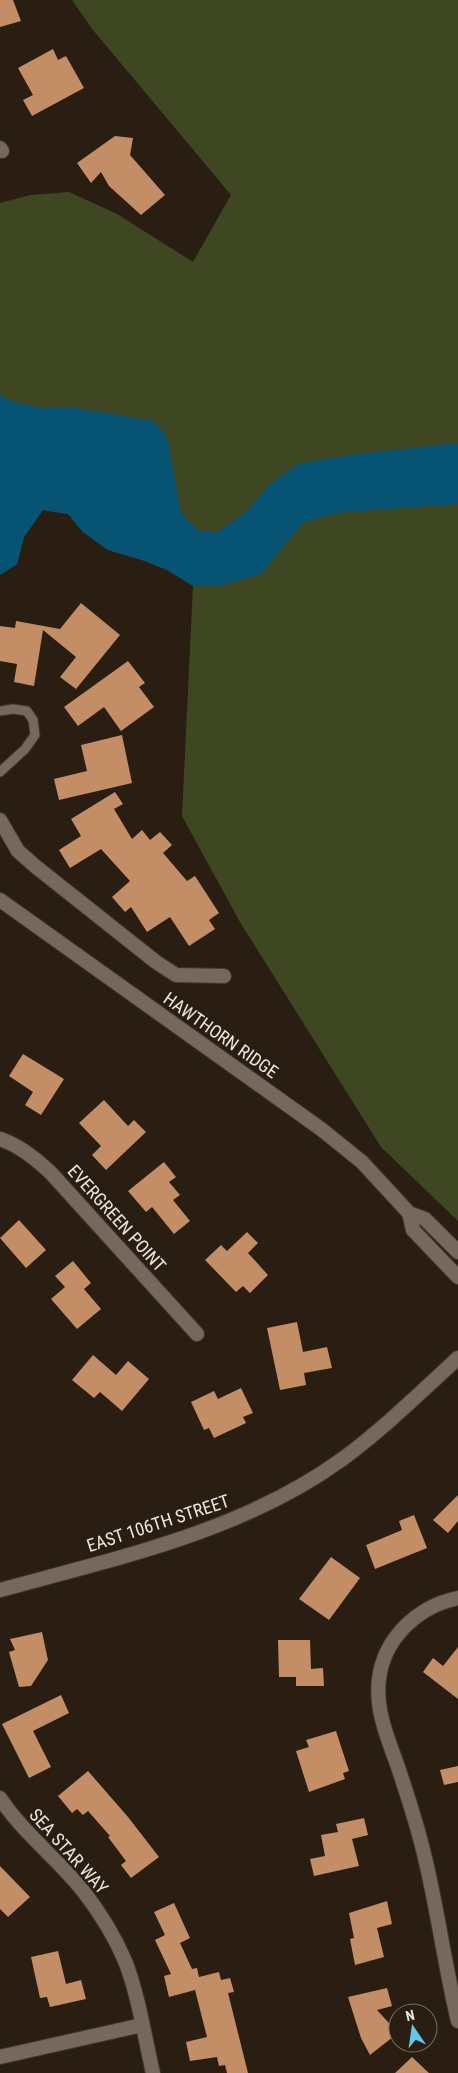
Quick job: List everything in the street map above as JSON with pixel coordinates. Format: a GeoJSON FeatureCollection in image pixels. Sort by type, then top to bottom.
{"type":"FeatureCollection","features":[{"type":"Feature","properties":{"kind":"street"},"geometry":{"type":"LineString","coordinates":[[0,820],[18,851],[156,962],[176,975],[224,976]]}},
{"type":"Feature","properties":{"kind":"street","name":"HAWTHORN RIDGE"},"geometry":{"type":"LineString","coordinates":[[0,900],[321,1129],[362,1162],[409,1213],[425,1219],[458,1252]]}},
{"type":"Feature","properties":{"kind":"street","name":"EVERGREEN POINT"},"geometry":{"type":"LineString","coordinates":[[0,1139],[9,1142],[39,1162],[50,1172],[197,1334]]}},
{"type":"Feature","properties":{"kind":"street","name":"HAWTHORN RIDGE"},"geometry":{"type":"LineString","coordinates":[[409,1213],[413,1230],[458,1277]]}},
{"type":"Feature","properties":{"kind":"street","name":"EAST 106TH STREET"},"geometry":{"type":"LineString","coordinates":[[0,1590],[180,1539],[223,1524],[274,1500],[340,1460],[376,1432],[458,1358]]}},
{"type":"Feature","properties":{"kind":"street"},"geometry":{"type":"LineString","coordinates":[[458,1598],[435,1605],[420,1613],[394,1639],[379,1678],[378,1698],[382,1718],[413,1813],[425,1857],[458,2021]]}},
{"type":"Feature","properties":{"kind":"street","name":"SEA STAR WAY"},"geometry":{"type":"LineString","coordinates":[[0,1798],[10,1813],[83,1891],[99,1914],[126,1961],[153,2073]]}},
{"type":"Feature","properties":{"kind":"street"},"geometry":{"type":"LineString","coordinates":[[0,2057],[142,2025]]}},
{"type":"Feature","properties":{"kind":"lane"},"geometry":{"type":"LineString","coordinates":[[0,711],[13,709],[27,711],[33,720],[35,735],[26,749],[0,772]]}},
{"type":"Feature","properties":{"kind":"green space"},"geometry":{"type":"Polygon","coordinates":[[[72,0],[458,0],[458,1221],[381,1147],[240,922],[182,816],[193,586],[167,570],[108,550],[83,532],[68,514],[43,510],[24,537],[17,564],[0,575],[0,203],[30,195],[69,192],[117,214],[193,262],[231,195],[93,30],[72,0]]]}},
{"type":"Feature","properties":{"kind":"water"},"geometry":{"type":"Polygon","coordinates":[[[0,395],[14,402],[41,408],[76,408],[154,421],[167,437],[181,513],[200,532],[219,531],[248,510],[270,484],[298,464],[350,455],[458,443],[458,504],[336,513],[303,523],[261,574],[222,585],[193,586],[167,570],[108,550],[83,532],[68,514],[43,510],[24,537],[17,564],[0,575],[0,395]]]}},
{"type":"Feature","properties":{"kind":"building"},"geometry":{"type":"Polygon","coordinates":[[[0,0],[13,0],[21,21],[0,27],[0,0]]]}},
{"type":"Feature","properties":{"kind":"building"},"geometry":{"type":"Polygon","coordinates":[[[53,49],[58,60],[66,56],[84,88],[32,116],[23,100],[33,95],[18,68],[53,49]]]}},
{"type":"Feature","properties":{"kind":"building"},"geometry":{"type":"Polygon","coordinates":[[[115,136],[133,138],[130,155],[165,195],[141,215],[109,186],[101,172],[91,183],[77,163],[115,136]]]}},
{"type":"Feature","properties":{"kind":"building"},"geometry":{"type":"Polygon","coordinates":[[[81,603],[120,635],[76,689],[60,677],[76,657],[43,630],[34,686],[14,682],[17,664],[0,661],[0,626],[15,628],[16,621],[60,629],[81,603]]]}},
{"type":"Feature","properties":{"kind":"building"},"geometry":{"type":"Polygon","coordinates":[[[128,661],[145,683],[139,687],[154,707],[121,731],[104,707],[78,726],[64,707],[128,661]]]}},
{"type":"Feature","properties":{"kind":"building"},"geometry":{"type":"Polygon","coordinates":[[[122,735],[132,783],[59,800],[54,779],[87,771],[81,745],[122,735]]]}},
{"type":"Feature","properties":{"kind":"building"},"geometry":{"type":"Polygon","coordinates":[[[115,792],[123,804],[114,809],[132,839],[142,830],[150,840],[160,832],[172,845],[163,853],[187,881],[195,876],[219,913],[209,920],[215,929],[189,946],[170,917],[147,932],[131,907],[125,912],[112,897],[130,881],[101,849],[70,868],[59,850],[81,836],[71,819],[115,792]]]}},
{"type":"Feature","properties":{"kind":"building"},"geometry":{"type":"Polygon","coordinates":[[[23,1054],[64,1079],[41,1115],[25,1105],[33,1092],[9,1076],[23,1054]]]}},
{"type":"Feature","properties":{"kind":"building"},"geometry":{"type":"Polygon","coordinates":[[[104,1100],[128,1126],[134,1120],[146,1132],[106,1170],[92,1155],[101,1146],[79,1123],[104,1100]]]}},
{"type":"Feature","properties":{"kind":"building"},"geometry":{"type":"Polygon","coordinates":[[[164,1162],[176,1177],[169,1182],[180,1195],[173,1200],[190,1221],[174,1234],[152,1207],[146,1212],[128,1191],[164,1162]]]}},
{"type":"Feature","properties":{"kind":"building"},"geometry":{"type":"Polygon","coordinates":[[[19,1220],[46,1250],[26,1268],[0,1238],[19,1220]]]}},
{"type":"Feature","properties":{"kind":"building"},"geometry":{"type":"Polygon","coordinates":[[[247,1232],[258,1243],[248,1253],[268,1275],[250,1293],[243,1286],[236,1292],[205,1260],[221,1245],[227,1251],[247,1232]]]}},
{"type":"Feature","properties":{"kind":"building"},"geometry":{"type":"Polygon","coordinates":[[[73,1261],[91,1283],[84,1289],[101,1309],[77,1329],[51,1299],[65,1287],[55,1276],[73,1261]]]}},
{"type":"Feature","properties":{"kind":"building"},"geometry":{"type":"Polygon","coordinates":[[[297,1322],[303,1352],[327,1347],[332,1368],[304,1373],[306,1385],[280,1390],[267,1328],[297,1322]]]}},
{"type":"Feature","properties":{"kind":"building"},"geometry":{"type":"Polygon","coordinates":[[[93,1355],[116,1375],[128,1361],[149,1379],[122,1411],[100,1392],[94,1398],[72,1380],[93,1355]]]}},
{"type":"Feature","properties":{"kind":"building"},"geometry":{"type":"Polygon","coordinates":[[[241,1388],[253,1413],[243,1417],[246,1423],[214,1438],[209,1428],[204,1430],[191,1402],[214,1391],[218,1399],[241,1388]]]}},
{"type":"Feature","properties":{"kind":"building"},"geometry":{"type":"Polygon","coordinates":[[[458,1495],[458,1521],[448,1533],[433,1520],[458,1495]]]}},
{"type":"Feature","properties":{"kind":"building"},"geometry":{"type":"Polygon","coordinates":[[[414,1515],[427,1548],[375,1569],[366,1545],[402,1530],[399,1521],[414,1515]]]}},
{"type":"Feature","properties":{"kind":"building"},"geometry":{"type":"Polygon","coordinates":[[[331,1557],[360,1578],[329,1620],[299,1599],[331,1557]]]}},
{"type":"Feature","properties":{"kind":"building"},"geometry":{"type":"Polygon","coordinates":[[[42,1632],[48,1660],[31,1686],[19,1687],[9,1652],[15,1650],[10,1639],[42,1632]]]}},
{"type":"Feature","properties":{"kind":"building"},"geometry":{"type":"Polygon","coordinates":[[[278,1640],[310,1640],[311,1669],[323,1668],[324,1686],[296,1686],[296,1677],[279,1677],[278,1640]]]}},
{"type":"Feature","properties":{"kind":"building"},"geometry":{"type":"Polygon","coordinates":[[[458,1647],[458,1699],[423,1672],[433,1658],[443,1666],[458,1647]]]}},
{"type":"Feature","properties":{"kind":"building"},"geometry":{"type":"Polygon","coordinates":[[[61,1695],[69,1713],[33,1731],[51,1767],[29,1778],[2,1724],[61,1695]]]}},
{"type":"Feature","properties":{"kind":"building"},"geometry":{"type":"Polygon","coordinates":[[[336,1731],[349,1771],[343,1773],[345,1779],[309,1792],[296,1751],[309,1747],[306,1740],[336,1731]]]}},
{"type":"Feature","properties":{"kind":"building"},"geometry":{"type":"Polygon","coordinates":[[[458,1766],[458,1782],[444,1785],[440,1770],[458,1766]]]}},
{"type":"Feature","properties":{"kind":"building"},"geometry":{"type":"Polygon","coordinates":[[[88,1771],[128,1817],[159,1857],[131,1878],[121,1865],[126,1861],[108,1837],[110,1836],[88,1811],[83,1815],[77,1809],[72,1813],[58,1796],[88,1771]]]}},
{"type":"Feature","properties":{"kind":"building"},"geometry":{"type":"Polygon","coordinates":[[[364,1818],[368,1835],[352,1839],[359,1866],[314,1876],[310,1859],[325,1856],[321,1835],[338,1832],[336,1824],[364,1818]]]}},
{"type":"Feature","properties":{"kind":"building"},"geometry":{"type":"Polygon","coordinates":[[[0,1866],[30,1897],[8,1917],[0,1909],[0,1866]]]}},
{"type":"Feature","properties":{"kind":"building"},"geometry":{"type":"Polygon","coordinates":[[[387,1901],[392,1924],[377,1928],[384,1957],[355,1965],[350,1939],[354,1938],[349,1913],[387,1901]]]}},
{"type":"Feature","properties":{"kind":"building"},"geometry":{"type":"Polygon","coordinates":[[[174,1903],[190,1938],[180,1943],[192,1969],[197,1968],[199,1977],[219,1972],[221,1980],[230,1978],[234,1992],[228,1993],[248,2073],[227,2073],[225,2065],[219,2066],[217,2057],[190,2061],[186,2042],[207,2037],[195,1990],[169,1997],[164,1976],[171,1974],[155,1940],[165,1935],[154,1912],[174,1903]]]}},
{"type":"Feature","properties":{"kind":"building"},"geometry":{"type":"Polygon","coordinates":[[[58,1951],[66,1984],[81,1980],[86,1999],[50,2007],[47,1997],[40,1998],[31,1957],[58,1951]]]}},
{"type":"Feature","properties":{"kind":"building"},"geometry":{"type":"Polygon","coordinates":[[[387,1988],[391,2003],[388,2003],[388,2007],[377,2010],[388,2022],[388,2041],[370,2055],[361,2038],[348,1997],[387,1988]]]}},
{"type":"Feature","properties":{"kind":"building"},"geometry":{"type":"Polygon","coordinates":[[[412,2057],[429,2073],[395,2073],[412,2057]]]}}]}
